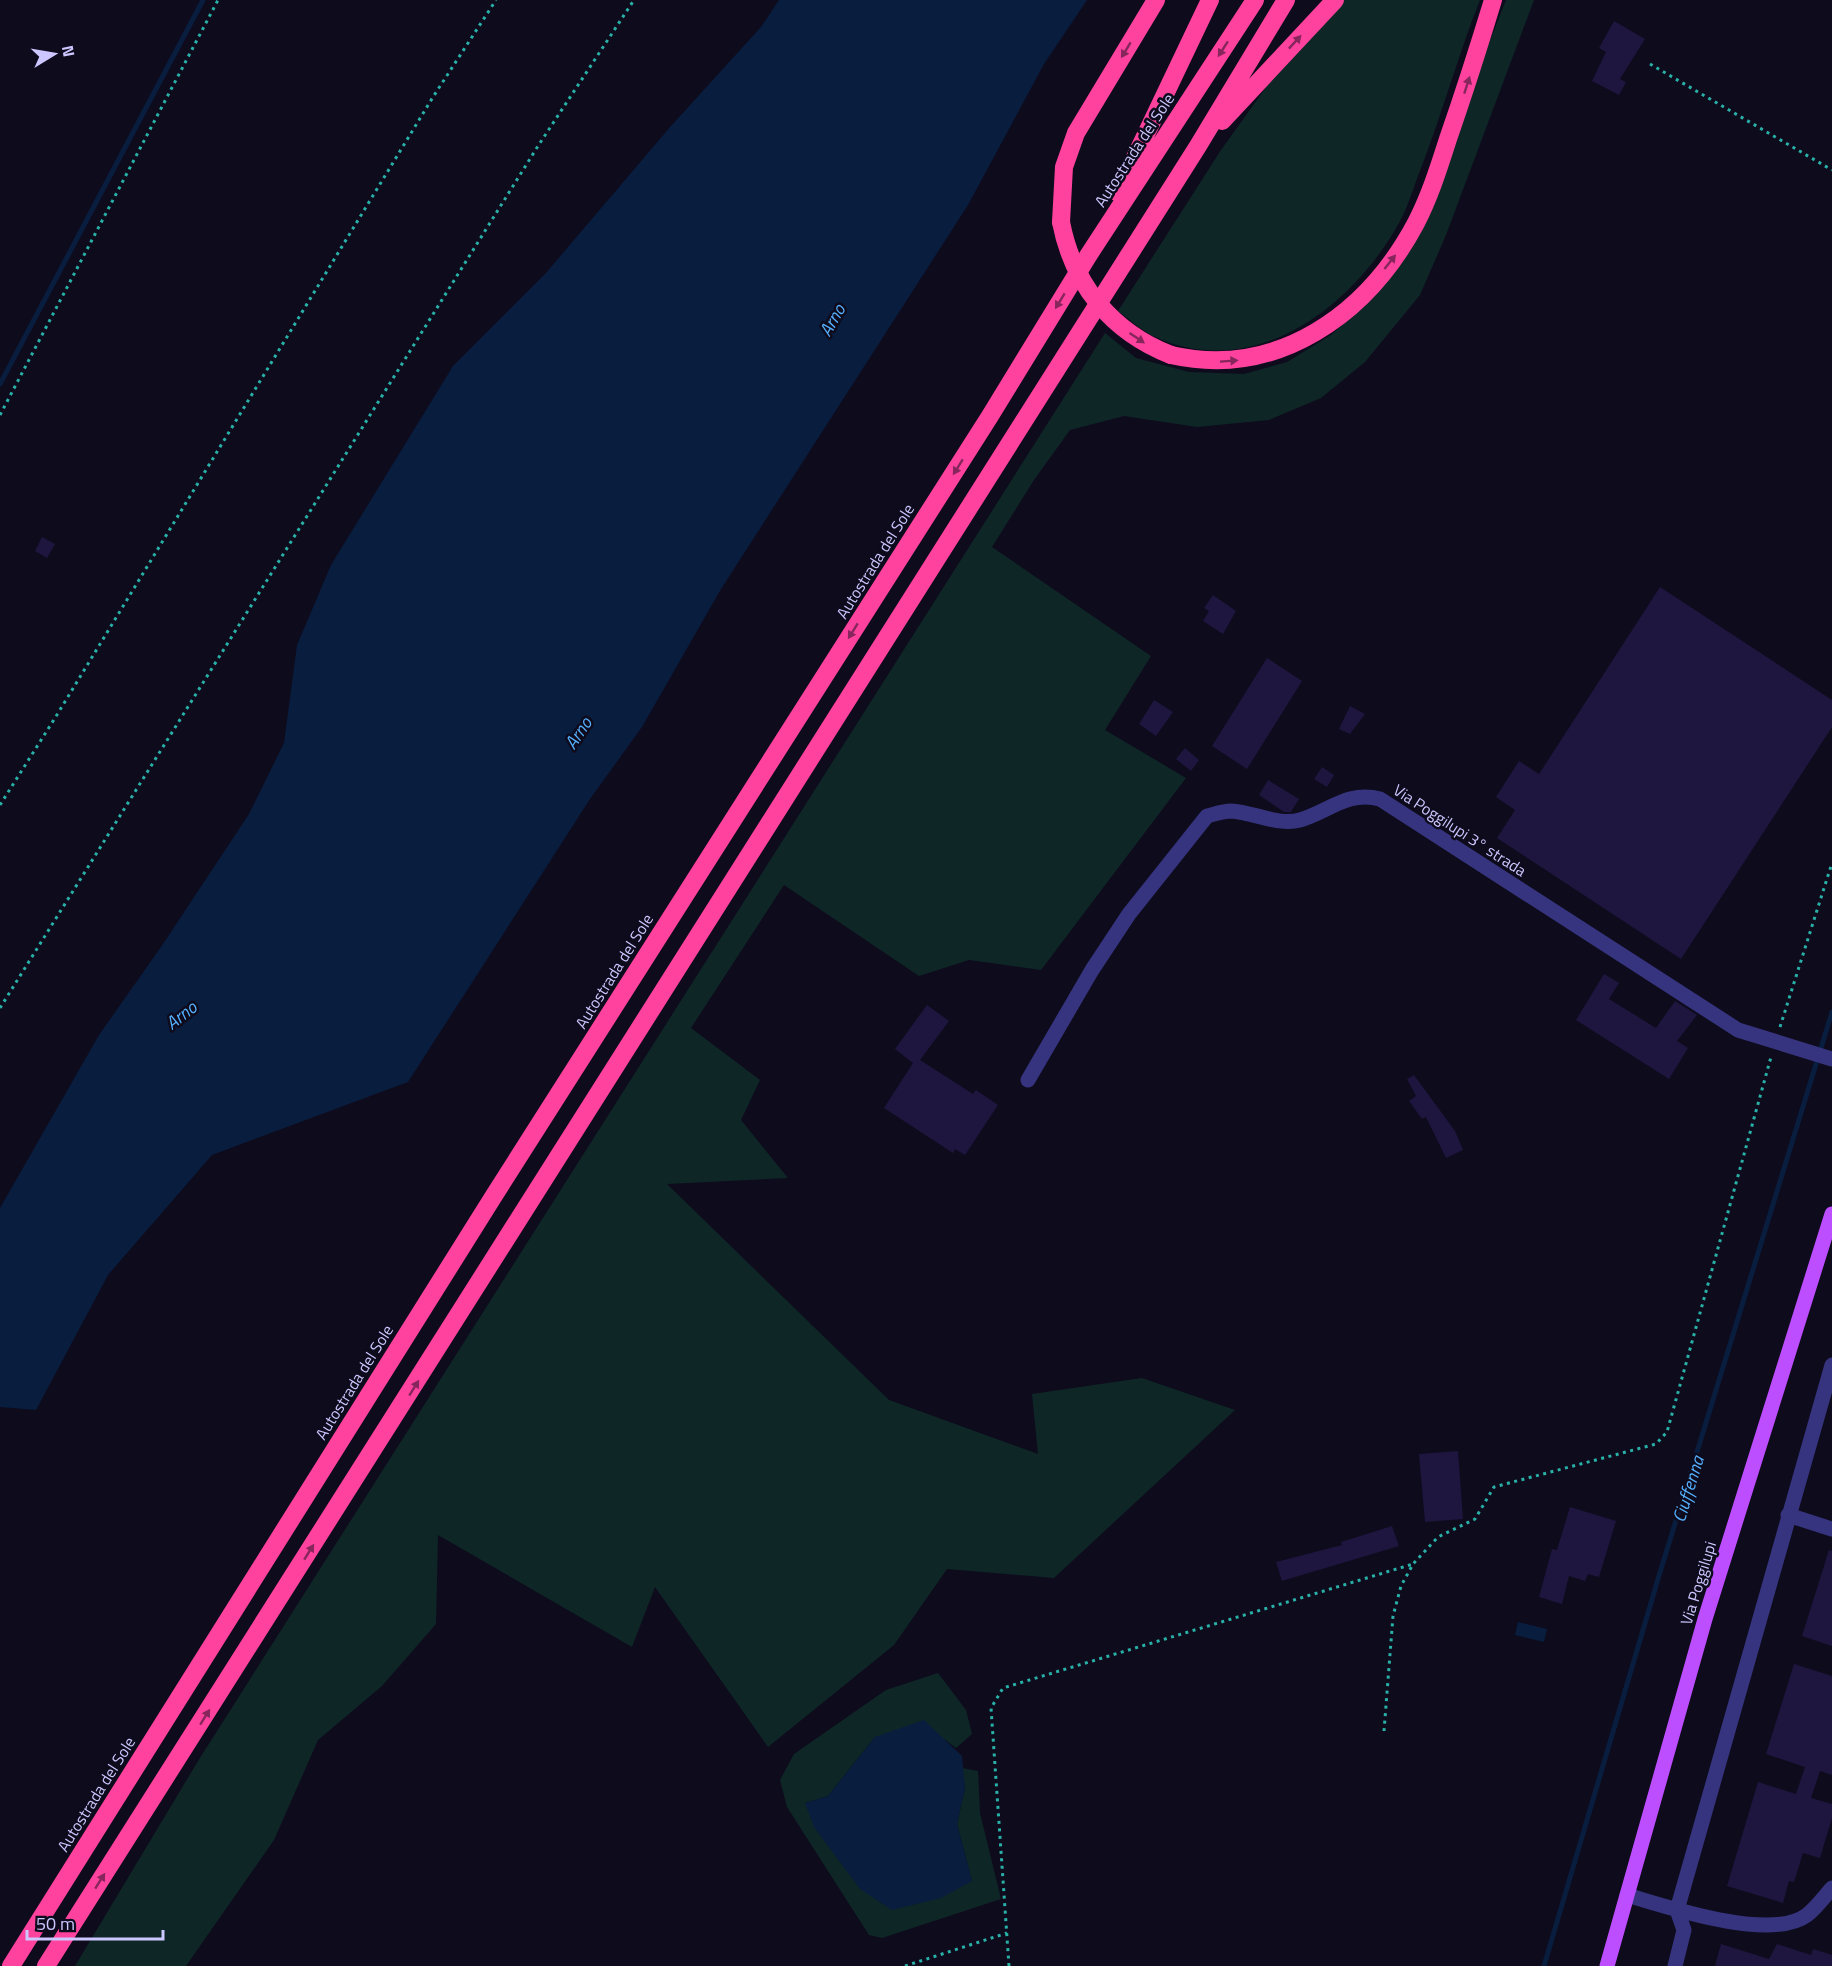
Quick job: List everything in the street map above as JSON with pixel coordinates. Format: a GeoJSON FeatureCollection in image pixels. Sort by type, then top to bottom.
{"type":"FeatureCollection","features":[{"type":"Feature","properties":{"kind":"highway"},"geometry":{"type":"LineString","coordinates":[[1156,0],[1089,110],[1072,143],[1062,176],[1061,222],[1073,265],[1095,301],[1125,330],[1144,343],[1171,355],[1199,361],[1226,362],[1279,351],[1310,337],[1351,305],[1401,248],[1429,194],[1493,0]]}},
{"type":"Feature","properties":{"kind":"highway"},"geometry":{"type":"LineString","coordinates":[[1088,256],[1210,0]]}},
{"type":"Feature","properties":{"kind":"highway","name":"Autostrada del Sole"},"geometry":{"type":"LineString","coordinates":[[11,1966],[495,1194],[990,417],[1088,256],[1255,0]]}},
{"type":"Feature","properties":{"kind":"highway"},"geometry":{"type":"LineString","coordinates":[[46,1966],[1198,146],[1286,0]]}},
{"type":"Feature","properties":{"kind":"highway"},"geometry":{"type":"LineString","coordinates":[[1198,146],[1335,0]]}},
{"type":"Feature","properties":{"kind":"main road","name":"Via Poggilupi"},"geometry":{"type":"LineString","coordinates":[[1607,1966],[1705,1619],[1827,1249],[1832,1214]]}},
{"type":"Feature","properties":{"kind":"street","name":"Via Poggilupi 3° strada"},"geometry":{"type":"LineString","coordinates":[[1028,1080],[1092,970],[1129,914],[1207,816],[1230,811],[1294,821],[1365,795],[1380,799],[1738,1030],[1832,1059]]}},
{"type":"Feature","properties":{"kind":"street"},"geometry":{"type":"LineString","coordinates":[[1675,1966],[1684,1930],[1677,1910],[1832,1365]]}},
{"type":"Feature","properties":{"kind":"street"},"geometry":{"type":"LineString","coordinates":[[1788,1515],[1832,1529]]}},
{"type":"Feature","properties":{"kind":"street"},"geometry":{"type":"LineString","coordinates":[[1627,1895],[1727,1922],[1767,1925],[1789,1922],[1806,1916],[1832,1888]]}},
{"type":"Feature","properties":{"kind":"path"},"geometry":{"type":"LineString","coordinates":[[0,415],[218,0]]}},
{"type":"Feature","properties":{"kind":"path"},"geometry":{"type":"LineString","coordinates":[[0,805],[62,708],[426,107],[496,0]]}},
{"type":"Feature","properties":{"kind":"path"},"geometry":{"type":"LineString","coordinates":[[0,1008],[538,146],[634,0]]}},
{"type":"Feature","properties":{"kind":"path"},"geometry":{"type":"LineString","coordinates":[[1650,64],[1832,170]]}},
{"type":"Feature","properties":{"kind":"path"},"geometry":{"type":"LineString","coordinates":[[1384,1731],[1393,1616],[1401,1586],[1413,1564],[1438,1537],[1474,1520],[1494,1487],[1656,1444],[1667,1432],[1775,1042],[1832,863]]}},
{"type":"Feature","properties":{"kind":"path"},"geometry":{"type":"LineString","coordinates":[[1009,1966],[991,1708],[1003,1688],[1413,1564]]}},
{"type":"Feature","properties":{"kind":"path"},"geometry":{"type":"LineString","coordinates":[[905,1966],[1007,1933]]}},
{"type":"Feature","properties":{"kind":"green space"},"geometry":{"type":"Polygon","coordinates":[[[1344,0],[1480,0],[1426,154],[1399,223],[1379,255],[1354,284],[1326,309],[1295,330],[1261,344],[1226,350],[1189,348],[1151,335],[1118,311],[1221,150],[1277,72],[1344,0]]]}},
{"type":"Feature","properties":{"kind":"green space"},"geometry":{"type":"Polygon","coordinates":[[[1506,0],[1534,0],[1446,235],[1420,295],[1365,362],[1321,398],[1269,420],[1197,427],[1124,416],[1070,430],[1034,480],[992,547],[1151,656],[1105,730],[1186,778],[1041,970],[969,960],[919,976],[784,885],[691,1028],[760,1080],[741,1120],[788,1178],[667,1184],[889,1400],[1038,1454],[1032,1394],[1142,1378],[1235,1410],[1054,1578],[947,1569],[894,1645],[768,1747],[655,1587],[632,1647],[438,1535],[436,1624],[382,1686],[318,1740],[274,1840],[186,1966],[75,1966],[198,1761],[1105,333],[1136,358],[1189,372],[1244,374],[1287,362],[1331,335],[1366,304],[1403,261],[1506,0]]]}},
{"type":"Feature","properties":{"kind":"green space"},"geometry":{"type":"Polygon","coordinates":[[[938,1673],[966,1710],[972,1734],[956,1748],[944,1739],[875,1737],[828,1796],[805,1803],[972,1881],[957,1824],[965,1788],[962,1768],[978,1771],[980,1813],[1001,1899],[882,1938],[869,1935],[787,1807],[780,1780],[794,1754],[886,1690],[938,1673]]]}},
{"type":"Feature","properties":{"kind":"water","name":"Arno"},"geometry":{"type":"Polygon","coordinates":[[[779,0],[1087,0],[1044,64],[968,205],[721,589],[642,727],[590,799],[408,1082],[212,1155],[108,1275],[36,1410],[0,1407],[0,1208],[99,1035],[163,944],[249,814],[284,743],[297,645],[331,565],[453,366],[545,274],[671,126],[761,27],[779,0]]]}},
{"type":"Feature","properties":{"kind":"water"},"geometry":{"type":"Polygon","coordinates":[[[1518,1622],[1547,1629],[1544,1642],[1515,1635],[1518,1622]]]}},
{"type":"Feature","properties":{"kind":"water"},"geometry":{"type":"Polygon","coordinates":[[[924,1720],[962,1756],[965,1788],[957,1824],[972,1881],[941,1898],[892,1910],[860,1889],[814,1827],[805,1803],[828,1796],[875,1737],[924,1720]]]}},
{"type":"Feature","properties":{"kind":"building"},"geometry":{"type":"Polygon","coordinates":[[[1614,21],[1645,39],[1620,79],[1626,82],[1619,95],[1592,81],[1606,52],[1599,48],[1614,21]]]}},
{"type":"Feature","properties":{"kind":"building"},"geometry":{"type":"Polygon","coordinates":[[[42,537],[55,544],[47,558],[35,551],[42,537]]]}},
{"type":"Feature","properties":{"kind":"building"},"geometry":{"type":"Polygon","coordinates":[[[1660,587],[1832,700],[1832,727],[1681,959],[1497,838],[1515,810],[1496,797],[1519,761],[1539,774],[1660,587]]]}},
{"type":"Feature","properties":{"kind":"building"},"geometry":{"type":"Polygon","coordinates":[[[1213,595],[1236,611],[1223,634],[1203,621],[1209,611],[1204,608],[1213,595]]]}},
{"type":"Feature","properties":{"kind":"building"},"geometry":{"type":"Polygon","coordinates":[[[1267,658],[1302,681],[1247,769],[1212,746],[1267,658]]]}},
{"type":"Feature","properties":{"kind":"building"},"geometry":{"type":"Polygon","coordinates":[[[1154,700],[1173,712],[1156,736],[1139,724],[1154,700]]]}},
{"type":"Feature","properties":{"kind":"building"},"geometry":{"type":"Polygon","coordinates":[[[1350,706],[1365,714],[1350,734],[1339,729],[1350,706]]]}},
{"type":"Feature","properties":{"kind":"building"},"geometry":{"type":"Polygon","coordinates":[[[1185,748],[1199,760],[1191,771],[1176,759],[1185,748]]]}},
{"type":"Feature","properties":{"kind":"building"},"geometry":{"type":"Polygon","coordinates":[[[1322,767],[1334,775],[1327,787],[1314,779],[1322,767]]]}},
{"type":"Feature","properties":{"kind":"building"},"geometry":{"type":"Polygon","coordinates":[[[1268,780],[1299,799],[1291,812],[1284,812],[1259,795],[1268,780]]]}},
{"type":"Feature","properties":{"kind":"building"},"geometry":{"type":"Polygon","coordinates":[[[1604,974],[1619,983],[1609,999],[1656,1028],[1675,1001],[1697,1015],[1677,1041],[1688,1048],[1669,1079],[1576,1020],[1604,974]]]}},
{"type":"Feature","properties":{"kind":"building"},"geometry":{"type":"Polygon","coordinates":[[[927,1005],[949,1021],[920,1060],[973,1094],[976,1090],[998,1105],[965,1155],[955,1149],[953,1153],[884,1108],[913,1063],[895,1049],[927,1005]]]}},
{"type":"Feature","properties":{"kind":"building"},"geometry":{"type":"Polygon","coordinates":[[[1414,1075],[1455,1131],[1463,1150],[1446,1158],[1426,1117],[1422,1119],[1409,1101],[1416,1096],[1407,1079],[1414,1075]]]}},
{"type":"Feature","properties":{"kind":"building"},"geometry":{"type":"Polygon","coordinates":[[[1458,1451],[1463,1519],[1425,1522],[1419,1454],[1458,1451]]]}},
{"type":"Feature","properties":{"kind":"building"},"geometry":{"type":"Polygon","coordinates":[[[1570,1507],[1616,1521],[1599,1577],[1588,1574],[1585,1581],[1569,1576],[1562,1604],[1539,1597],[1552,1549],[1557,1550],[1570,1507]]]}},
{"type":"Feature","properties":{"kind":"building"},"geometry":{"type":"Polygon","coordinates":[[[1392,1526],[1399,1546],[1282,1581],[1276,1562],[1342,1545],[1341,1542],[1392,1526]]]}},
{"type":"Feature","properties":{"kind":"building"},"geometry":{"type":"Polygon","coordinates":[[[1829,1550],[1832,1551],[1832,1646],[1802,1636],[1829,1550]]]}},
{"type":"Feature","properties":{"kind":"building"},"geometry":{"type":"Polygon","coordinates":[[[1794,1664],[1832,1676],[1832,1775],[1820,1771],[1811,1798],[1832,1804],[1832,1818],[1820,1858],[1803,1853],[1794,1882],[1789,1881],[1783,1903],[1727,1886],[1758,1782],[1796,1794],[1805,1767],[1766,1754],[1794,1664]]]}},
{"type":"Feature","properties":{"kind":"building"},"geometry":{"type":"Polygon","coordinates":[[[1721,1944],[1769,1959],[1777,1944],[1811,1955],[1813,1949],[1832,1955],[1832,1966],[1715,1966],[1721,1944]]]}},
{"type":"Feature","properties":{"kind":"waterway"},"geometry":{"type":"LineString","coordinates":[[0,384],[203,0]]}},
{"type":"Feature","properties":{"kind":"waterway","name":"Ciuffenna"},"geometry":{"type":"LineString","coordinates":[[1544,1966],[1658,1579],[1832,1012]]}}]}
